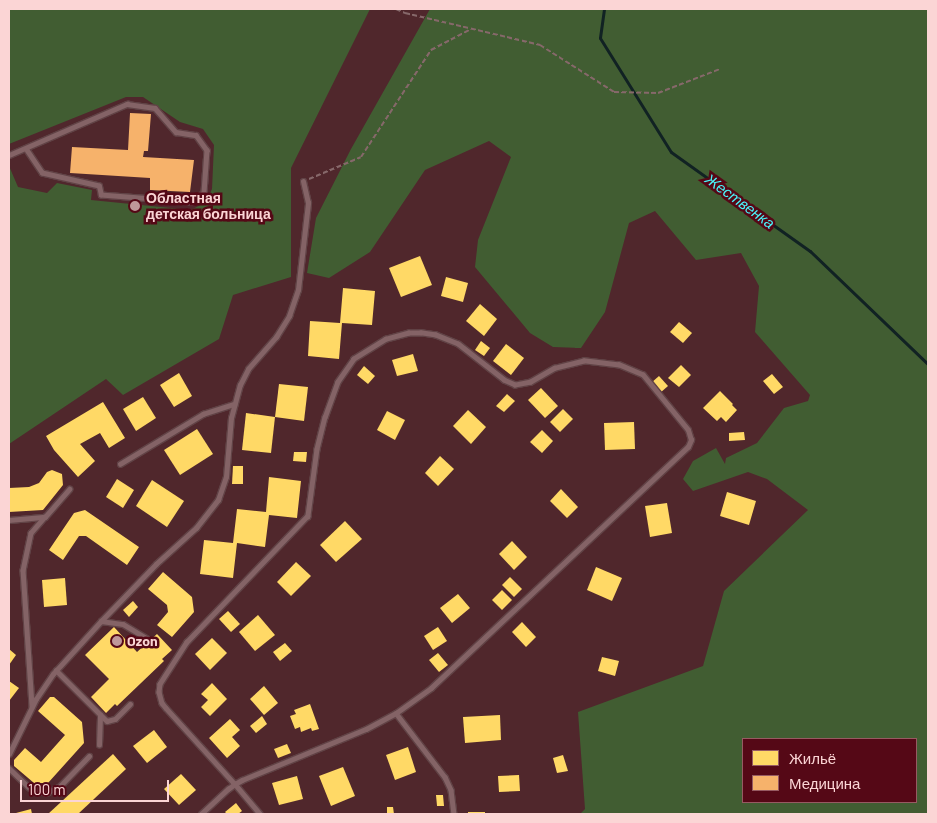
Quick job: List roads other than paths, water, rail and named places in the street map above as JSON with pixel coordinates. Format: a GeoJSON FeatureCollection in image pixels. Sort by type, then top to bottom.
{"type":"FeatureCollection","features":[{"type":"Feature","properties":{"kind":"lane"},"geometry":{"type":"LineString","coordinates":[[9,154],[26,149],[127,104],[155,108],[176,132],[196,135],[207,150],[204,193],[191,202],[101,195],[99,186],[42,173],[26,149]]}},
{"type":"Feature","properties":{"kind":"lane"},"geometry":{"type":"LineString","coordinates":[[9,754],[32,708],[56,670],[156,564],[196,528],[218,500],[228,466],[229,434],[234,404],[248,369],[276,337],[294,304],[298,290],[308,203],[303,182]]}},
{"type":"Feature","properties":{"kind":"lane"},"geometry":{"type":"LineString","coordinates":[[201,814],[235,784],[366,729],[396,712],[448,675],[688,447],[691,440],[688,430],[642,375],[619,365],[584,361],[554,368],[531,382],[516,385],[504,380],[458,344],[436,335],[421,333],[409,333],[386,339],[354,359],[338,382],[325,417],[317,449],[312,504],[306,521],[265,559],[186,642],[160,684],[159,692],[162,704],[235,784],[260,814]]}},
{"type":"Feature","properties":{"kind":"lane"},"geometry":{"type":"LineString","coordinates":[[120,464],[203,414],[234,404]]}},
{"type":"Feature","properties":{"kind":"lane"},"geometry":{"type":"LineString","coordinates":[[32,708],[23,570],[31,533],[69,489]]}},
{"type":"Feature","properties":{"kind":"lane"},"geometry":{"type":"LineString","coordinates":[[9,520],[45,517]]}},
{"type":"Feature","properties":{"kind":"lane"},"geometry":{"type":"LineString","coordinates":[[102,621],[123,624],[146,638]]}},
{"type":"Feature","properties":{"kind":"lane"},"geometry":{"type":"LineString","coordinates":[[56,670],[100,715],[111,721],[130,704]]}},
{"type":"Feature","properties":{"kind":"lane"},"geometry":{"type":"LineString","coordinates":[[396,712],[445,777],[450,790],[454,814]]}},
{"type":"Feature","properties":{"kind":"lane"},"geometry":{"type":"LineString","coordinates":[[99,745],[100,715]]}},
{"type":"Feature","properties":{"kind":"lane"},"geometry":{"type":"LineString","coordinates":[[9,768],[29,787],[46,793],[59,787],[89,756]]}},
{"type":"Feature","properties":{"kind":"waterway","name":"Жественка"},"geometry":{"type":"LineString","coordinates":[[604,9],[600,38],[671,152],[810,251],[928,364]]}},
{"type":"Feature","properties":{"kind":"place","name":"Областная детская больница"},"geometry":{"type":"Point","coordinates":[135,206]}},
{"type":"Feature","properties":{"kind":"place","name":"Ozon"},"geometry":{"type":"Point","coordinates":[117,641]}}]}
